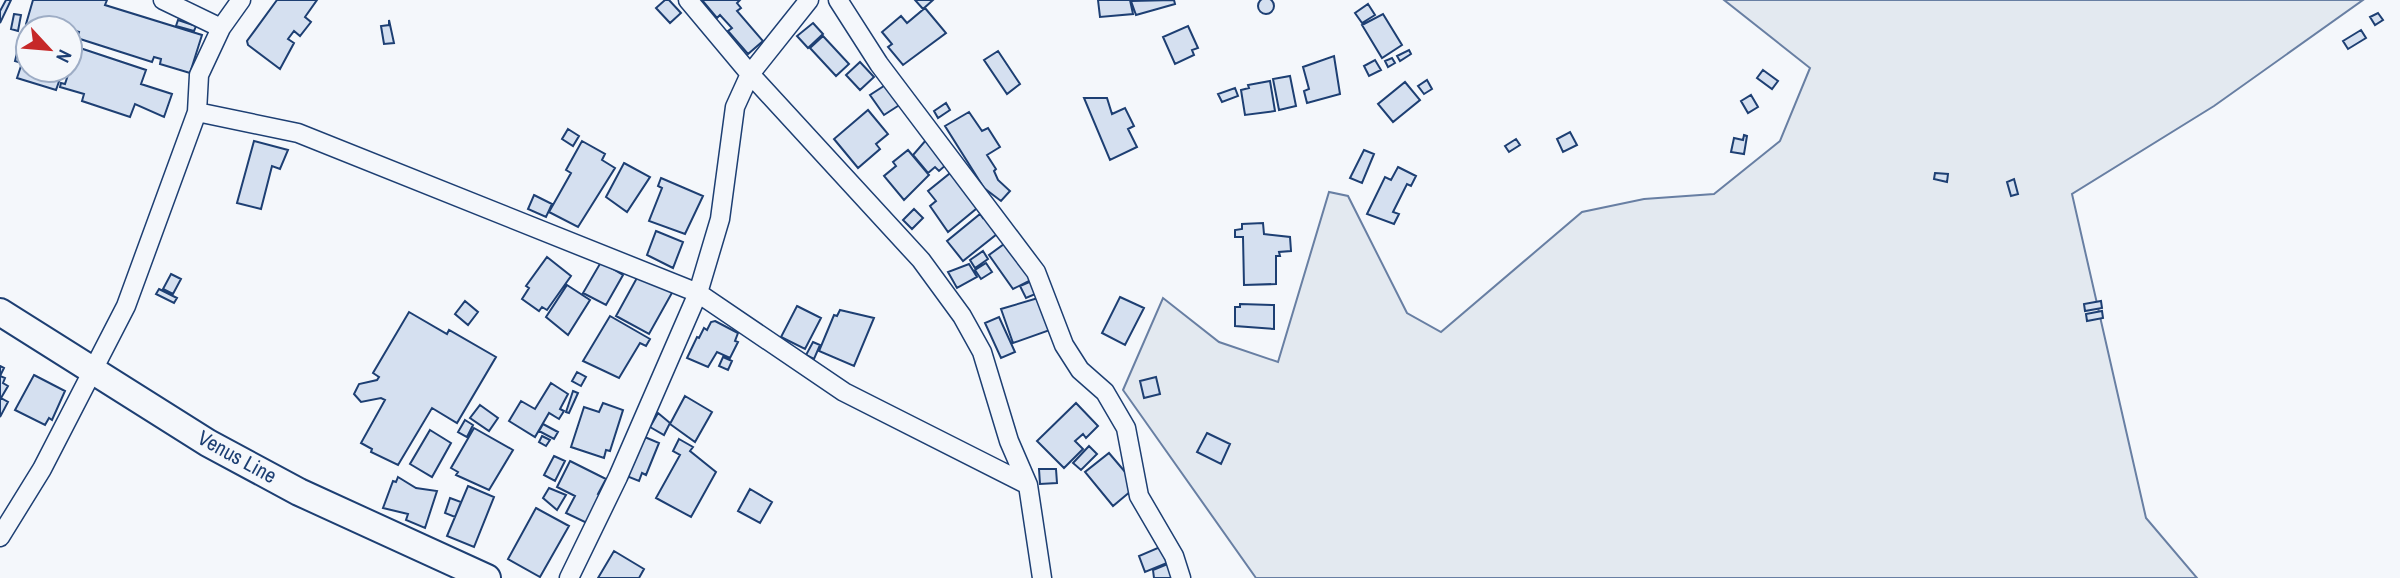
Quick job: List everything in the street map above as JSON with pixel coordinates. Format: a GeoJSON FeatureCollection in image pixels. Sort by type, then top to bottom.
{"type":"FeatureCollection","features":[{"type":"Feature","properties":{"kind":"main road","name":"Venus Line"},"geometry":{"type":"LineString","coordinates":[[0,312],[208,443],[299,492],[487,578]]}},
{"type":"Feature","properties":{"kind":"street"},"geometry":{"type":"LineString","coordinates":[[163,0],[221,28]]}},
{"type":"Feature","properties":{"kind":"street"},"geometry":{"type":"LineString","coordinates":[[0,537],[30,487],[126,306],[197,111],[200,75],[221,28],[242,0]]}},
{"type":"Feature","properties":{"kind":"street"},"geometry":{"type":"LineString","coordinates":[[688,0],[750,74],[921,260],[962,316],[982,352],[1009,441],[1027,485],[1042,578]]}},
{"type":"Feature","properties":{"kind":"street"},"geometry":{"type":"LineString","coordinates":[[569,578],[618,477],[698,293],[720,219],[735,107],[750,74],[809,0]]}},
{"type":"Feature","properties":{"kind":"street"},"geometry":{"type":"LineString","coordinates":[[838,0],[879,64],[1036,272],[1064,345],[1080,370],[1105,392],[1126,428],[1139,496],[1174,555],[1181,578]]}},
{"type":"Feature","properties":{"kind":"street"},"geometry":{"type":"LineString","coordinates":[[197,111],[298,133],[698,293],[844,392],[1027,485]]}},
{"type":"Feature","properties":{"kind":"shaded area"},"geometry":{"type":"Polygon","coordinates":[[[1724,0],[2363,0],[2214,106],[2072,194],[2146,518],[2197,578],[1256,578],[1123,390],[1163,298],[1219,342],[1278,362],[1329,192],[1348,196],[1407,313],[1441,332],[1582,212],[1644,199],[1714,194],[1780,141],[1810,68],[1724,0]]]}},
{"type":"Feature","properties":{"kind":"building"},"geometry":{"type":"Polygon","coordinates":[[[1266,-2],[1272,0],[1272,12],[1266,14],[1260,12],[1258,6],[1260,0],[1266,-2]]]}},
{"type":"Feature","properties":{"kind":"building"},"geometry":{"type":"Polygon","coordinates":[[[6,0],[11,0],[0,23],[0,11],[6,0]]]}},
{"type":"Feature","properties":{"kind":"building"},"geometry":{"type":"Polygon","coordinates":[[[33,0],[107,0],[105,5],[202,35],[190,73],[160,64],[161,59],[154,57],[152,62],[84,40],[84,14],[29,14],[33,0]]]}},
{"type":"Feature","properties":{"kind":"building"},"geometry":{"type":"Polygon","coordinates":[[[277,0],[317,0],[305,17],[311,22],[300,36],[294,31],[288,39],[294,43],[280,69],[248,45],[247,41],[277,0]]]}},
{"type":"Feature","properties":{"kind":"building"},"geometry":{"type":"Polygon","coordinates":[[[669,0],[681,13],[670,23],[656,8],[669,0]]]}},
{"type":"Feature","properties":{"kind":"building"},"geometry":{"type":"Polygon","coordinates":[[[702,0],[740,0],[737,3],[741,8],[737,11],[763,41],[748,54],[728,31],[732,28],[720,15],[717,18],[702,0]]]}},
{"type":"Feature","properties":{"kind":"building"},"geometry":{"type":"Polygon","coordinates":[[[915,0],[933,0],[923,9],[915,0]]]}},
{"type":"Feature","properties":{"kind":"building"},"geometry":{"type":"Polygon","coordinates":[[[1098,0],[1130,0],[1133,14],[1100,17],[1098,0]]]}},
{"type":"Feature","properties":{"kind":"building"},"geometry":{"type":"Polygon","coordinates":[[[1174,0],[1175,4],[1136,15],[1131,1],[1174,0]]]}},
{"type":"Feature","properties":{"kind":"building"},"geometry":{"type":"Polygon","coordinates":[[[1368,4],[1375,15],[1362,23],[1355,13],[1368,4]]]}},
{"type":"Feature","properties":{"kind":"building"},"geometry":{"type":"Polygon","coordinates":[[[925,8],[946,33],[903,65],[888,47],[892,44],[882,32],[901,16],[907,23],[925,8]]]}},
{"type":"Feature","properties":{"kind":"building"},"geometry":{"type":"Polygon","coordinates":[[[2378,13],[2383,20],[2375,25],[2370,17],[2378,13]]]}},
{"type":"Feature","properties":{"kind":"building"},"geometry":{"type":"Polygon","coordinates":[[[1383,14],[1402,45],[1382,58],[1362,25],[1383,14]]]}},
{"type":"Feature","properties":{"kind":"building"},"geometry":{"type":"Polygon","coordinates":[[[178,20],[196,26],[194,31],[176,26],[178,20]]]}},
{"type":"Feature","properties":{"kind":"building"},"geometry":{"type":"Polygon","coordinates":[[[389,20],[394,43],[384,44],[381,26],[389,25],[389,20]]]}},
{"type":"Feature","properties":{"kind":"building"},"geometry":{"type":"Polygon","coordinates":[[[813,23],[823,34],[808,48],[797,36],[813,23]]]}},
{"type":"Feature","properties":{"kind":"building"},"geometry":{"type":"Polygon","coordinates":[[[1188,26],[1198,48],[1192,50],[1194,55],[1175,64],[1163,37],[1188,26]]]}},
{"type":"Feature","properties":{"kind":"building"},"geometry":{"type":"Polygon","coordinates":[[[2361,30],[2366,38],[2348,49],[2343,41],[2361,30]]]}},
{"type":"Feature","properties":{"kind":"building"},"geometry":{"type":"Polygon","coordinates":[[[823,36],[849,64],[836,76],[810,48],[823,36]]]}},
{"type":"Feature","properties":{"kind":"building"},"geometry":{"type":"Polygon","coordinates":[[[84,49],[146,70],[141,84],[172,94],[164,117],[135,104],[130,117],[82,101],[84,94],[60,87],[61,84],[84,84],[84,49]]]}},
{"type":"Feature","properties":{"kind":"building"},"geometry":{"type":"Polygon","coordinates":[[[1409,50],[1411,54],[1400,61],[1397,56],[1409,50]]]}},
{"type":"Feature","properties":{"kind":"building"},"geometry":{"type":"Polygon","coordinates":[[[998,51],[1020,84],[1007,94],[984,60],[998,51]]]}},
{"type":"Feature","properties":{"kind":"building"},"geometry":{"type":"Polygon","coordinates":[[[1334,56],[1340,94],[1307,103],[1304,91],[1309,89],[1303,67],[1334,56]]]}},
{"type":"Feature","properties":{"kind":"building"},"geometry":{"type":"Polygon","coordinates":[[[1392,58],[1395,63],[1388,67],[1385,61],[1392,58]]]}},
{"type":"Feature","properties":{"kind":"building"},"geometry":{"type":"Polygon","coordinates":[[[1375,60],[1381,70],[1369,76],[1364,66],[1375,60]]]}},
{"type":"Feature","properties":{"kind":"building"},"geometry":{"type":"Polygon","coordinates":[[[860,62],[874,77],[860,90],[846,75],[860,62]]]}},
{"type":"Feature","properties":{"kind":"building"},"geometry":{"type":"Polygon","coordinates":[[[1763,70],[1778,81],[1772,89],[1757,78],[1763,70]]]}},
{"type":"Feature","properties":{"kind":"building"},"geometry":{"type":"Polygon","coordinates":[[[1290,76],[1296,106],[1279,110],[1273,79],[1290,76]]]}},
{"type":"Feature","properties":{"kind":"building"},"geometry":{"type":"Polygon","coordinates":[[[1427,80],[1432,89],[1424,94],[1418,86],[1427,80]]]}},
{"type":"Feature","properties":{"kind":"building"},"geometry":{"type":"Polygon","coordinates":[[[1270,81],[1275,111],[1245,115],[1241,90],[1249,88],[1248,85],[1270,81]]]}},
{"type":"Feature","properties":{"kind":"building"},"geometry":{"type":"Polygon","coordinates":[[[890,82],[904,102],[884,115],[870,95],[890,82]]]}},
{"type":"Feature","properties":{"kind":"building"},"geometry":{"type":"Polygon","coordinates":[[[1405,82],[1420,100],[1393,122],[1378,104],[1405,82]]]}},
{"type":"Feature","properties":{"kind":"building"},"geometry":{"type":"Polygon","coordinates":[[[36,84],[58,84],[56,90],[36,84]]]}},
{"type":"Feature","properties":{"kind":"building"},"geometry":{"type":"Polygon","coordinates":[[[1235,88],[1238,96],[1222,102],[1218,94],[1235,88]]]}},
{"type":"Feature","properties":{"kind":"building"},"geometry":{"type":"Polygon","coordinates":[[[1751,95],[1758,107],[1748,113],[1741,101],[1751,95]]]}},
{"type":"Feature","properties":{"kind":"building"},"geometry":{"type":"Polygon","coordinates":[[[1084,98],[1107,98],[1112,114],[1125,108],[1134,126],[1128,129],[1137,147],[1110,160],[1084,98]]]}},
{"type":"Feature","properties":{"kind":"building"},"geometry":{"type":"Polygon","coordinates":[[[946,103],[950,110],[938,118],[934,111],[946,103]]]}},
{"type":"Feature","properties":{"kind":"building"},"geometry":{"type":"Polygon","coordinates":[[[868,110],[888,134],[876,144],[880,149],[858,168],[834,139],[868,110]]]}},
{"type":"Feature","properties":{"kind":"building"},"geometry":{"type":"Polygon","coordinates":[[[969,112],[982,131],[988,128],[1000,147],[987,155],[996,169],[994,171],[998,180],[1010,191],[1001,201],[984,188],[945,126],[969,112]]]}},
{"type":"Feature","properties":{"kind":"building"},"geometry":{"type":"Polygon","coordinates":[[[568,129],[579,136],[573,146],[562,139],[568,129]]]}},
{"type":"Feature","properties":{"kind":"building"},"geometry":{"type":"Polygon","coordinates":[[[1570,132],[1577,145],[1563,152],[1557,139],[1570,132]]]}},
{"type":"Feature","properties":{"kind":"building"},"geometry":{"type":"Polygon","coordinates":[[[1744,135],[1747,136],[1744,154],[1731,152],[1734,138],[1743,140],[1744,135]]]}},
{"type":"Feature","properties":{"kind":"building"},"geometry":{"type":"Polygon","coordinates":[[[1516,139],[1520,145],[1509,152],[1505,146],[1516,139]]]}},
{"type":"Feature","properties":{"kind":"building"},"geometry":{"type":"Polygon","coordinates":[[[926,140],[947,164],[939,171],[935,167],[928,173],[913,155],[926,140]]]}},
{"type":"Feature","properties":{"kind":"building"},"geometry":{"type":"Polygon","coordinates":[[[254,141],[288,150],[280,169],[272,166],[261,209],[237,203],[254,141]]]}},
{"type":"Feature","properties":{"kind":"building"},"geometry":{"type":"Polygon","coordinates":[[[582,141],[605,154],[602,160],[615,168],[578,227],[549,212],[571,173],[566,170],[582,141]]]}},
{"type":"Feature","properties":{"kind":"building"},"geometry":{"type":"Polygon","coordinates":[[[908,150],[929,175],[904,200],[884,176],[896,166],[893,162],[908,150]]]}},
{"type":"Feature","properties":{"kind":"building"},"geometry":{"type":"Polygon","coordinates":[[[1364,150],[1374,154],[1362,183],[1350,178],[1364,150]]]}},
{"type":"Feature","properties":{"kind":"building"},"geometry":{"type":"Polygon","coordinates":[[[624,163],[650,177],[627,212],[606,197],[624,163]]]}},
{"type":"Feature","properties":{"kind":"building"},"geometry":{"type":"Polygon","coordinates":[[[1398,167],[1416,176],[1411,186],[1407,184],[1393,212],[1399,214],[1394,224],[1367,214],[1385,177],[1391,180],[1398,167]]]}},
{"type":"Feature","properties":{"kind":"building"},"geometry":{"type":"Polygon","coordinates":[[[954,170],[982,204],[948,232],[930,206],[936,201],[928,191],[954,170]]]}},
{"type":"Feature","properties":{"kind":"building"},"geometry":{"type":"Polygon","coordinates":[[[1935,173],[1948,174],[1947,182],[1934,179],[1935,173]]]}},
{"type":"Feature","properties":{"kind":"building"},"geometry":{"type":"Polygon","coordinates":[[[661,178],[703,196],[685,234],[649,221],[662,188],[658,186],[661,178]]]}},
{"type":"Feature","properties":{"kind":"building"},"geometry":{"type":"Polygon","coordinates":[[[2014,179],[2018,194],[2011,196],[2007,182],[2014,179]]]}},
{"type":"Feature","properties":{"kind":"building"},"geometry":{"type":"Polygon","coordinates":[[[534,195],[552,204],[546,217],[528,209],[534,195]]]}},
{"type":"Feature","properties":{"kind":"building"},"geometry":{"type":"Polygon","coordinates":[[[914,209],[923,218],[912,229],[903,220],[914,209]]]}},
{"type":"Feature","properties":{"kind":"building"},"geometry":{"type":"Polygon","coordinates":[[[989,213],[1002,230],[963,261],[947,241],[980,214],[983,218],[989,213]]]}},
{"type":"Feature","properties":{"kind":"building"},"geometry":{"type":"Polygon","coordinates":[[[1263,223],[1264,234],[1290,237],[1291,251],[1279,252],[1280,256],[1276,256],[1276,284],[1244,285],[1243,237],[1235,237],[1235,230],[1242,229],[1242,224],[1263,223]]]}},
{"type":"Feature","properties":{"kind":"building"},"geometry":{"type":"Polygon","coordinates":[[[656,231],[683,242],[673,268],[647,255],[656,231]]]}},
{"type":"Feature","properties":{"kind":"building"},"geometry":{"type":"Polygon","coordinates":[[[1011,239],[1037,277],[1013,289],[989,255],[1011,239]]]}},
{"type":"Feature","properties":{"kind":"building"},"geometry":{"type":"Polygon","coordinates":[[[983,251],[988,259],[975,268],[970,260],[983,251]]]}},
{"type":"Feature","properties":{"kind":"building"},"geometry":{"type":"Polygon","coordinates":[[[547,257],[571,276],[547,310],[542,307],[539,311],[522,299],[529,288],[526,286],[547,257]]]}},
{"type":"Feature","properties":{"kind":"building"},"geometry":{"type":"Polygon","coordinates":[[[601,262],[623,275],[606,305],[583,293],[601,262]]]}},
{"type":"Feature","properties":{"kind":"building"},"geometry":{"type":"Polygon","coordinates":[[[986,263],[992,272],[981,279],[975,270],[986,263]]]}},
{"type":"Feature","properties":{"kind":"building"},"geometry":{"type":"Polygon","coordinates":[[[969,264],[977,277],[957,288],[948,272],[969,264]]]}},
{"type":"Feature","properties":{"kind":"building"},"geometry":{"type":"Polygon","coordinates":[[[171,274],[181,279],[173,294],[163,289],[171,274]]]}},
{"type":"Feature","properties":{"kind":"building"},"geometry":{"type":"Polygon","coordinates":[[[638,276],[673,291],[649,334],[616,316],[638,276]]]}},
{"type":"Feature","properties":{"kind":"building"},"geometry":{"type":"Polygon","coordinates":[[[1034,280],[1040,292],[1026,298],[1020,286],[1034,280]]]}},
{"type":"Feature","properties":{"kind":"building"},"geometry":{"type":"Polygon","coordinates":[[[567,285],[590,300],[568,335],[546,317],[567,285]]]}},
{"type":"Feature","properties":{"kind":"building"},"geometry":{"type":"Polygon","coordinates":[[[159,289],[177,298],[174,303],[156,294],[159,289]]]}},
{"type":"Feature","properties":{"kind":"building"},"geometry":{"type":"Polygon","coordinates":[[[1120,297],[1144,308],[1125,345],[1102,333],[1120,297]]]}},
{"type":"Feature","properties":{"kind":"building"},"geometry":{"type":"Polygon","coordinates":[[[1038,298],[1050,330],[1013,343],[1001,309],[1038,298]]]}},
{"type":"Feature","properties":{"kind":"building"},"geometry":{"type":"Polygon","coordinates":[[[465,301],[478,312],[468,325],[455,314],[465,301]]]}},
{"type":"Feature","properties":{"kind":"building"},"geometry":{"type":"Polygon","coordinates":[[[2101,301],[2102,308],[2085,311],[2084,304],[2101,301]]]}},
{"type":"Feature","properties":{"kind":"building"},"geometry":{"type":"Polygon","coordinates":[[[1240,304],[1274,305],[1274,329],[1235,326],[1235,307],[1240,307],[1240,304]]]}},
{"type":"Feature","properties":{"kind":"building"},"geometry":{"type":"Polygon","coordinates":[[[797,306],[821,318],[805,349],[781,337],[797,306]]]}},
{"type":"Feature","properties":{"kind":"building"},"geometry":{"type":"Polygon","coordinates":[[[840,310],[874,318],[854,366],[819,351],[834,315],[837,316],[840,310]]]}},
{"type":"Feature","properties":{"kind":"building"},"geometry":{"type":"Polygon","coordinates":[[[2102,311],[2103,318],[2087,321],[2086,314],[2102,311]]]}},
{"type":"Feature","properties":{"kind":"building"},"geometry":{"type":"Polygon","coordinates":[[[409,312],[447,334],[449,330],[496,357],[457,423],[432,408],[398,465],[371,452],[372,449],[361,443],[385,400],[381,398],[361,402],[354,394],[359,384],[377,380],[379,377],[373,373],[409,312]]]}},
{"type":"Feature","properties":{"kind":"building"},"geometry":{"type":"Polygon","coordinates":[[[610,316],[650,339],[646,346],[640,343],[619,378],[583,361],[610,316]]]}},
{"type":"Feature","properties":{"kind":"building"},"geometry":{"type":"Polygon","coordinates":[[[999,317],[1015,352],[1001,358],[985,323],[999,317]]]}},
{"type":"Feature","properties":{"kind":"building"},"geometry":{"type":"Polygon","coordinates":[[[715,321],[738,333],[735,341],[738,342],[730,358],[717,352],[708,367],[687,358],[697,337],[715,321]]]}},
{"type":"Feature","properties":{"kind":"building"},"geometry":{"type":"Polygon","coordinates":[[[813,342],[820,345],[814,359],[806,355],[813,342]]]}},
{"type":"Feature","properties":{"kind":"building"},"geometry":{"type":"Polygon","coordinates":[[[723,357],[732,361],[728,370],[719,366],[723,357]]]}},
{"type":"Feature","properties":{"kind":"building"},"geometry":{"type":"Polygon","coordinates":[[[577,372],[586,377],[581,386],[572,381],[577,372]]]}},
{"type":"Feature","properties":{"kind":"building"},"geometry":{"type":"Polygon","coordinates":[[[34,375],[65,391],[52,420],[49,418],[45,425],[15,410],[34,375]]]}},
{"type":"Feature","properties":{"kind":"building"},"geometry":{"type":"Polygon","coordinates":[[[0,376],[5,378],[3,383],[8,386],[1,398],[8,402],[0,417],[0,376]]]}},
{"type":"Feature","properties":{"kind":"building"},"geometry":{"type":"Polygon","coordinates":[[[1156,377],[1160,394],[1144,398],[1140,381],[1156,377]]]}},
{"type":"Feature","properties":{"kind":"building"},"geometry":{"type":"Polygon","coordinates":[[[551,383],[568,394],[560,409],[564,411],[559,419],[549,413],[535,437],[509,421],[521,401],[535,409],[551,383]]]}},
{"type":"Feature","properties":{"kind":"building"},"geometry":{"type":"Polygon","coordinates":[[[573,391],[578,393],[569,413],[566,412],[573,391]]]}},
{"type":"Feature","properties":{"kind":"building"},"geometry":{"type":"Polygon","coordinates":[[[685,396],[712,412],[695,442],[670,424],[685,396]]]}},
{"type":"Feature","properties":{"kind":"building"},"geometry":{"type":"Polygon","coordinates":[[[603,403],[623,410],[610,451],[606,450],[604,458],[571,447],[584,407],[599,412],[603,403]]]}},
{"type":"Feature","properties":{"kind":"building"},"geometry":{"type":"Polygon","coordinates":[[[1076,403],[1098,426],[1086,438],[1083,434],[1075,441],[1083,449],[1064,468],[1037,441],[1076,403]]]}},
{"type":"Feature","properties":{"kind":"building"},"geometry":{"type":"Polygon","coordinates":[[[480,405],[498,418],[489,431],[470,418],[480,405]]]}},
{"type":"Feature","properties":{"kind":"building"},"geometry":{"type":"Polygon","coordinates":[[[658,413],[670,423],[664,435],[650,427],[658,413]]]}},
{"type":"Feature","properties":{"kind":"building"},"geometry":{"type":"Polygon","coordinates":[[[465,420],[473,425],[467,437],[458,432],[465,420]]]}},
{"type":"Feature","properties":{"kind":"building"},"geometry":{"type":"Polygon","coordinates":[[[543,424],[558,432],[554,439],[539,431],[543,424]]]}},
{"type":"Feature","properties":{"kind":"building"},"geometry":{"type":"Polygon","coordinates":[[[474,428],[513,450],[489,490],[456,475],[458,472],[451,468],[474,428]]]}},
{"type":"Feature","properties":{"kind":"building"},"geometry":{"type":"Polygon","coordinates":[[[430,430],[451,443],[432,477],[410,464],[430,430]]]}},
{"type":"Feature","properties":{"kind":"building"},"geometry":{"type":"Polygon","coordinates":[[[1207,433],[1230,444],[1221,464],[1197,452],[1207,433]]]}},
{"type":"Feature","properties":{"kind":"building"},"geometry":{"type":"Polygon","coordinates":[[[640,435],[659,443],[646,475],[642,473],[639,481],[624,475],[640,435]]]}},
{"type":"Feature","properties":{"kind":"building"},"geometry":{"type":"Polygon","coordinates":[[[542,436],[550,440],[546,446],[539,442],[542,436]]]}},
{"type":"Feature","properties":{"kind":"building"},"geometry":{"type":"Polygon","coordinates":[[[679,439],[693,447],[690,451],[716,472],[691,517],[656,498],[680,455],[673,451],[679,439]]]}},
{"type":"Feature","properties":{"kind":"building"},"geometry":{"type":"Polygon","coordinates":[[[1089,446],[1097,454],[1081,470],[1073,463],[1089,446]]]}},
{"type":"Feature","properties":{"kind":"building"},"geometry":{"type":"Polygon","coordinates":[[[1109,453],[1137,486],[1113,506],[1085,472],[1109,453]]]}},
{"type":"Feature","properties":{"kind":"building"},"geometry":{"type":"Polygon","coordinates":[[[554,456],[565,461],[555,481],[544,475],[554,456]]]}},
{"type":"Feature","properties":{"kind":"building"},"geometry":{"type":"Polygon","coordinates":[[[570,461],[606,479],[598,494],[603,496],[589,524],[566,513],[575,496],[557,487],[570,461]]]}},
{"type":"Feature","properties":{"kind":"building"},"geometry":{"type":"Polygon","coordinates":[[[1039,469],[1056,469],[1057,483],[1040,484],[1039,469]]]}},
{"type":"Feature","properties":{"kind":"building"},"geometry":{"type":"Polygon","coordinates":[[[398,477],[416,488],[437,491],[425,528],[406,520],[408,514],[383,508],[393,481],[396,482],[398,477]]]}},
{"type":"Feature","properties":{"kind":"building"},"geometry":{"type":"Polygon","coordinates":[[[468,486],[494,497],[474,547],[447,536],[468,486]]]}},
{"type":"Feature","properties":{"kind":"building"},"geometry":{"type":"Polygon","coordinates":[[[549,488],[566,495],[557,510],[543,498],[549,488]]]}},
{"type":"Feature","properties":{"kind":"building"},"geometry":{"type":"Polygon","coordinates":[[[750,489],[772,502],[760,523],[738,511],[750,489]]]}},
{"type":"Feature","properties":{"kind":"building"},"geometry":{"type":"Polygon","coordinates":[[[450,498],[461,502],[455,517],[445,513],[450,498]]]}},
{"type":"Feature","properties":{"kind":"building"},"geometry":{"type":"Polygon","coordinates":[[[536,508],[569,526],[540,577],[508,559],[536,508]]]}},
{"type":"Feature","properties":{"kind":"building"},"geometry":{"type":"Polygon","coordinates":[[[1160,547],[1167,563],[1145,572],[1139,556],[1160,547]]]}},
{"type":"Feature","properties":{"kind":"building"},"geometry":{"type":"Polygon","coordinates":[[[614,551],[644,569],[639,578],[598,578],[614,551]]]}},
{"type":"Feature","properties":{"kind":"building"},"geometry":{"type":"Polygon","coordinates":[[[1170,563],[1178,578],[1154,578],[1153,570],[1170,563]]]}}]}
